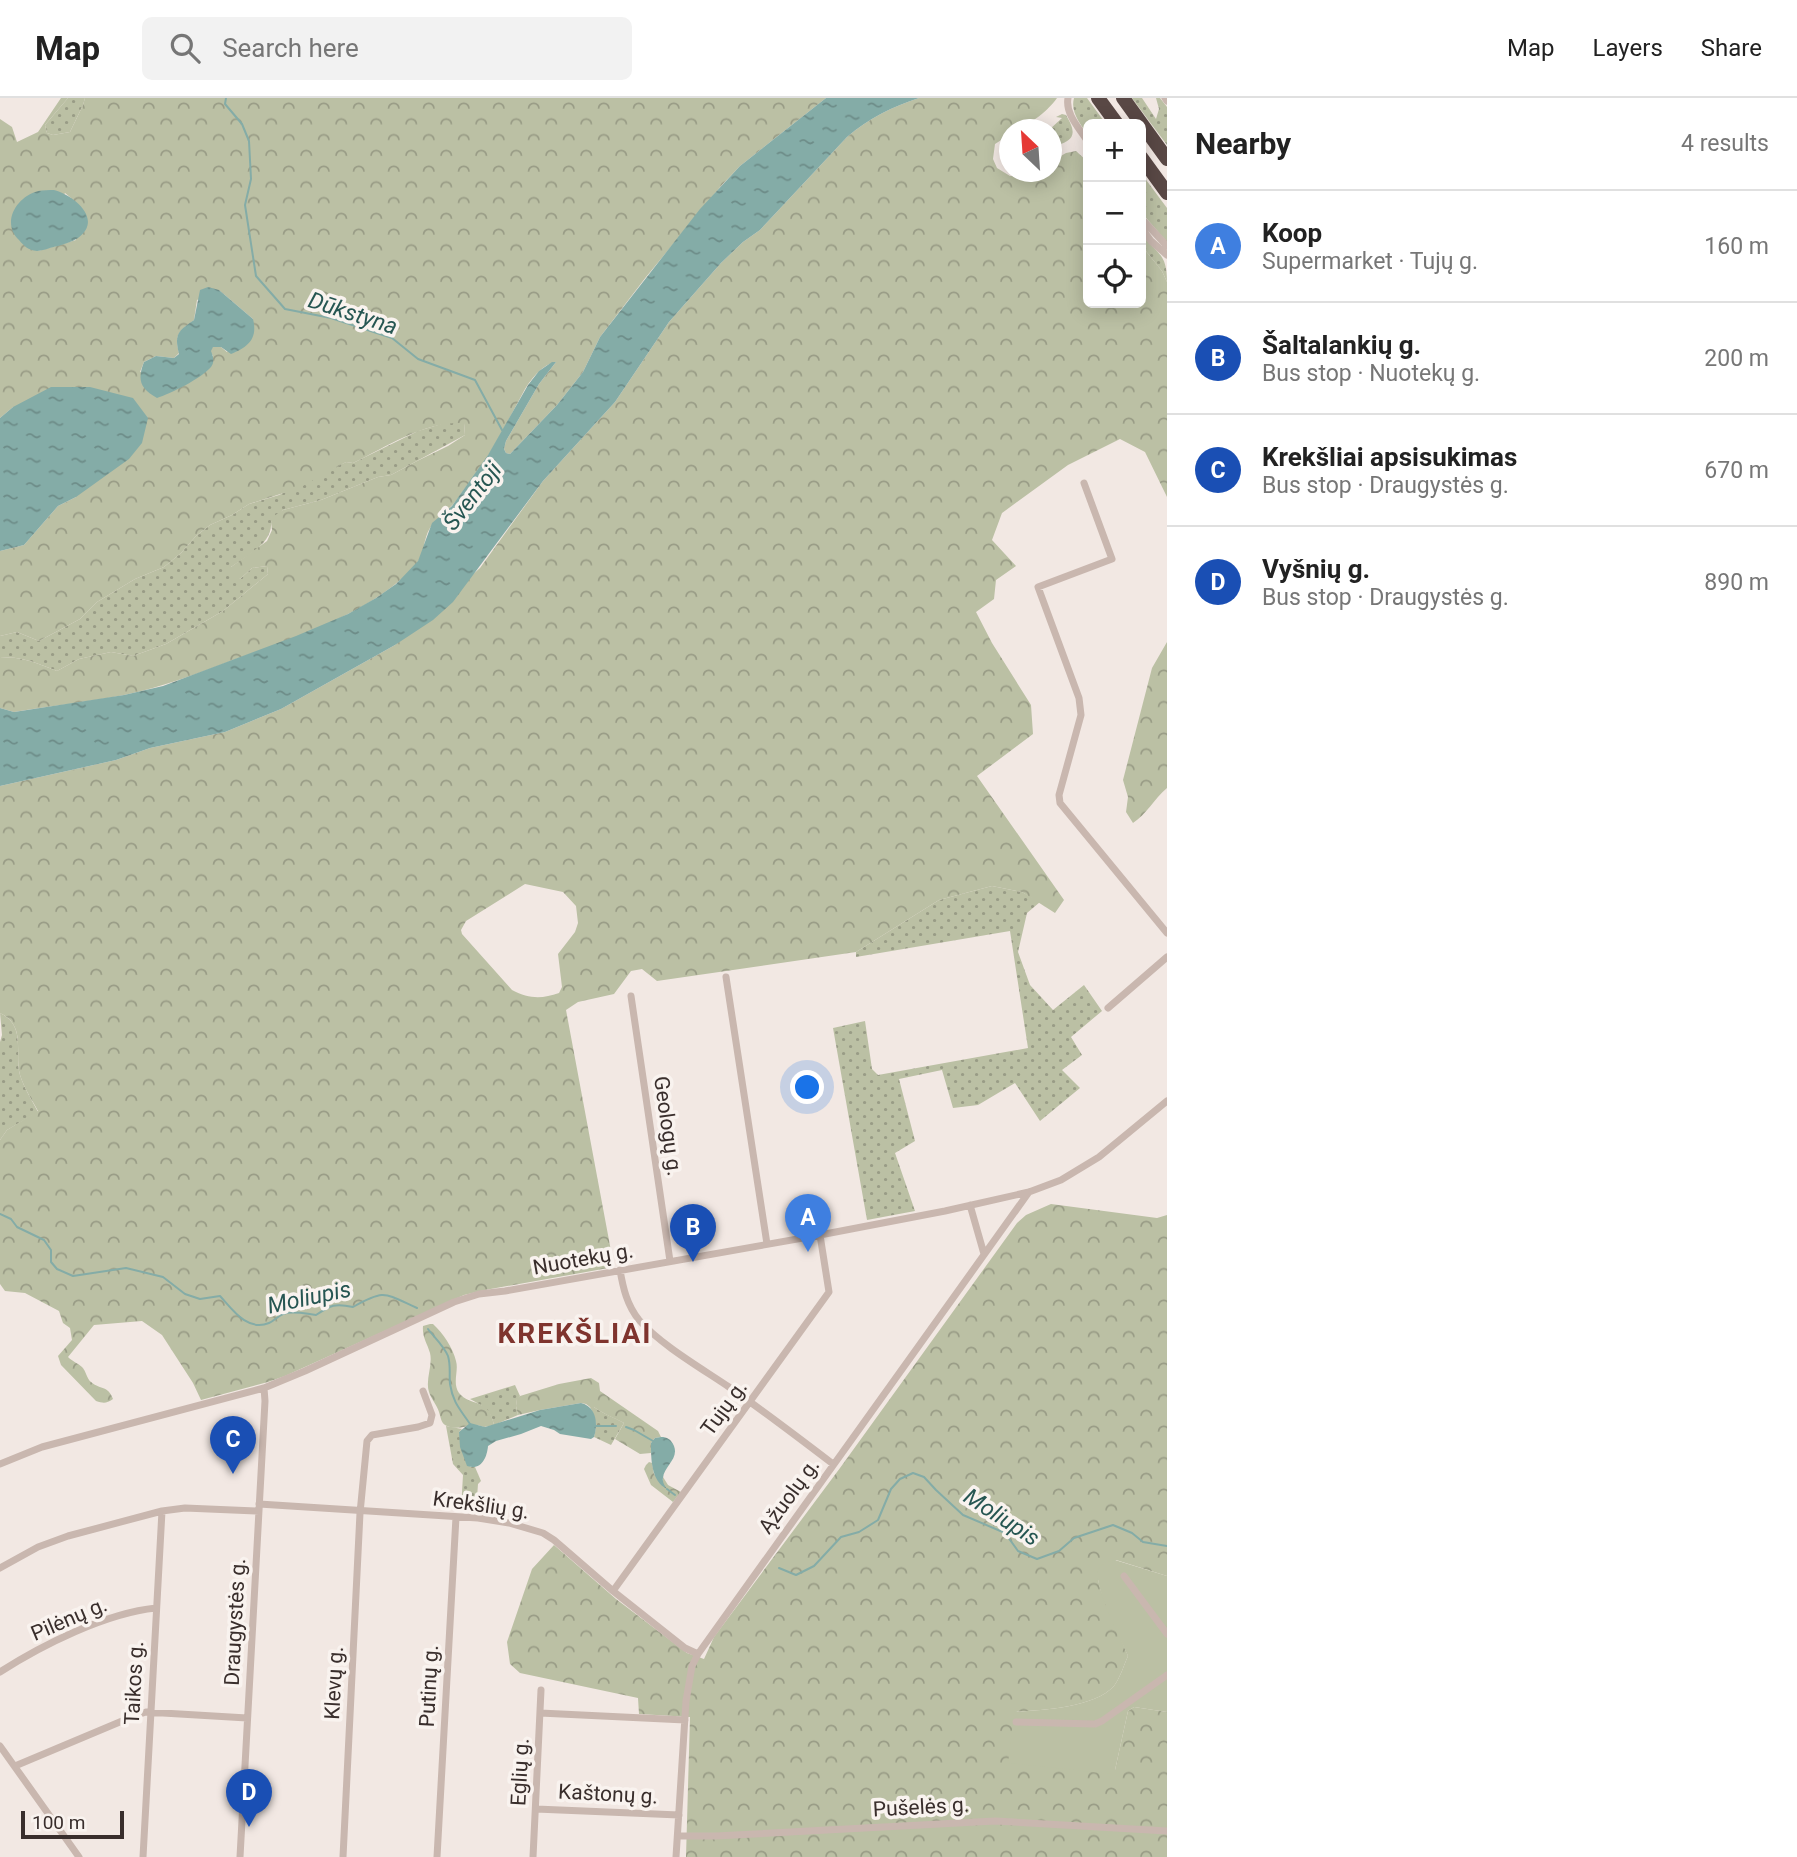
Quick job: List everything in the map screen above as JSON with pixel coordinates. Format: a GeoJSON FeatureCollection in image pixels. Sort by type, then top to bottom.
{"type":"FeatureCollection","features":[{"type":"Feature","properties":{"kind":"highway"},"geometry":{"type":"LineString","coordinates":[[1098,98],[1113,119]]}},
{"type":"Feature","properties":{"kind":"highway"},"geometry":{"type":"LineString","coordinates":[[1123,98],[1167,159]]}},
{"type":"Feature","properties":{"kind":"highway"},"geometry":{"type":"LineString","coordinates":[[1146,164],[1167,193]]}},
{"type":"Feature","properties":{"kind":"street"},"geometry":{"type":"LineString","coordinates":[[1068,98],[1067,108],[1083,134]]}},
{"type":"Feature","properties":{"kind":"street"},"geometry":{"type":"LineString","coordinates":[[1146,223],[1167,246]]}},
{"type":"Feature","properties":{"kind":"street"},"geometry":{"type":"LineString","coordinates":[[1146,234],[1167,255]]}},
{"type":"Feature","properties":{"kind":"street"},"geometry":{"type":"LineString","coordinates":[[1084,483],[1112,559],[1038,587],[1079,698],[1081,715],[1059,795],[1060,803],[1167,933]]}},
{"type":"Feature","properties":{"kind":"street"},"geometry":{"type":"LineString","coordinates":[[1108,1008],[1167,957]]}},
{"type":"Feature","properties":{"kind":"street"},"geometry":{"type":"LineString","coordinates":[[726,977],[767,1244]]}},
{"type":"Feature","properties":{"kind":"street","name":"Geologų g."},"geometry":{"type":"LineString","coordinates":[[631,996],[670,1261]]}},
{"type":"Feature","properties":{"kind":"street","name":"Nuotekų g."},"geometry":{"type":"LineString","coordinates":[[0,1464],[42,1447],[264,1388],[454,1302],[479,1294],[820,1235],[1029,1192],[1061,1180],[1099,1157],[1167,1101]]}},
{"type":"Feature","properties":{"kind":"street","name":"Ąžuolų g."},"geometry":{"type":"LineString","coordinates":[[676,1857],[689,1677],[698,1654],[1029,1192]]}},
{"type":"Feature","properties":{"kind":"street"},"geometry":{"type":"LineString","coordinates":[[970,1205],[984,1254]]}},
{"type":"Feature","properties":{"kind":"street","name":"Tujų g."},"geometry":{"type":"LineString","coordinates":[[613,1591],[828,1292],[820,1235]]}},
{"type":"Feature","properties":{"kind":"street"},"geometry":{"type":"LineString","coordinates":[[620,1270],[625,1295],[640,1321],[675,1350],[751,1402],[833,1464]]}},
{"type":"Feature","properties":{"kind":"street","name":"Draugystės g."},"geometry":{"type":"LineString","coordinates":[[240,1857],[264,1388]]}},
{"type":"Feature","properties":{"kind":"street","name":"Klevų g."},"geometry":{"type":"LineString","coordinates":[[342,1857],[366,1441],[372,1435],[429,1423],[432,1415],[423,1391]]}},
{"type":"Feature","properties":{"kind":"street","name":"Krekšlių g."},"geometry":{"type":"LineString","coordinates":[[0,1568],[38,1547],[68,1536],[162,1511],[185,1508],[360,1510],[509,1523],[543,1533],[554,1540],[685,1648],[698,1654]]}},
{"type":"Feature","properties":{"kind":"street","name":"Taikos g."},"geometry":{"type":"LineString","coordinates":[[143,1857],[162,1511]]}},
{"type":"Feature","properties":{"kind":"street","name":"Putinų g."},"geometry":{"type":"LineString","coordinates":[[438,1857],[456,1517]]}},
{"type":"Feature","properties":{"kind":"street"},"geometry":{"type":"LineString","coordinates":[[1124,1576],[1167,1634]]}},
{"type":"Feature","properties":{"kind":"street","name":"Pilėnų g."},"geometry":{"type":"LineString","coordinates":[[0,1672],[75,1632],[103,1621],[156,1608]]}},
{"type":"Feature","properties":{"kind":"street"},"geometry":{"type":"LineString","coordinates":[[1016,1722],[1095,1724],[1167,1675]]}},
{"type":"Feature","properties":{"kind":"street","name":"Eglių g."},"geometry":{"type":"LineString","coordinates":[[533,1857],[541,1689]]}},
{"type":"Feature","properties":{"kind":"street"},"geometry":{"type":"LineString","coordinates":[[15,1766],[134,1716],[150,1712],[247,1718]]}},
{"type":"Feature","properties":{"kind":"street"},"geometry":{"type":"LineString","coordinates":[[540,1713],[685,1720]]}},
{"type":"Feature","properties":{"kind":"street"},"geometry":{"type":"LineString","coordinates":[[0,1746],[79,1857]]}},
{"type":"Feature","properties":{"kind":"street","name":"Kaštonų g."},"geometry":{"type":"LineString","coordinates":[[536,1809],[679,1815]]}},
{"type":"Feature","properties":{"kind":"street","name":"Pušelės g."},"geometry":{"type":"LineString","coordinates":[[678,1836],[995,1821],[1167,1831]]}},
{"type":"Feature","properties":{"kind":"green space"},"geometry":{"type":"Polygon","coordinates":[[[61,98],[68,98],[45,125],[47,133],[53,135],[70,132],[85,98],[826,98],[740,166],[721,186],[600,337],[583,372],[557,405],[510,454],[506,453],[506,441],[539,384],[556,362],[534,376],[482,465],[455,502],[430,528],[417,563],[380,596],[333,622],[167,684],[97,700],[14,712],[0,708],[0,658],[22,659],[57,671],[79,659],[111,652],[133,656],[166,644],[223,611],[268,574],[267,566],[252,568],[240,579],[231,575],[231,567],[267,541],[274,516],[283,510],[321,500],[378,477],[391,475],[465,435],[464,423],[435,426],[407,436],[353,463],[346,462],[299,488],[249,504],[210,525],[164,567],[135,579],[97,602],[80,619],[39,641],[17,632],[0,636],[0,551],[24,545],[58,506],[76,497],[13,407],[0,418],[0,119],[12,127],[17,142],[38,132],[61,98]],[[65,193],[38,251],[76,240],[71,198],[65,193]],[[219,290],[197,300],[194,320],[181,330],[178,337],[179,353],[174,358],[156,356],[144,362],[140,372],[213,356],[210,351],[213,346],[221,347],[227,352],[253,319],[219,290]]]}},
{"type":"Feature","properties":{"kind":"green space"},"geometry":{"type":"Polygon","coordinates":[[[68,98],[85,98],[70,132],[53,135],[47,133],[45,125],[68,98]]]}},
{"type":"Feature","properties":{"kind":"green space"},"geometry":{"type":"Polygon","coordinates":[[[919,98],[1057,98],[1034,119],[999,119],[999,141],[995,144],[993,159],[999,169],[999,182],[1062,182],[1062,155],[1076,151],[1083,157],[1083,308],[1146,308],[1146,251],[1167,282],[1167,497],[1145,452],[1120,439],[1068,465],[1002,513],[992,540],[1016,566],[996,580],[994,599],[976,612],[1031,705],[1033,734],[977,776],[1064,900],[1055,913],[1022,892],[992,886],[939,900],[856,952],[657,981],[642,969],[631,971],[614,994],[578,1002],[566,1010],[614,1267],[464,1295],[285,1376],[201,1400],[162,1335],[142,1321],[94,1325],[68,1357],[82,1367],[91,1382],[106,1390],[113,1399],[104,1403],[96,1401],[61,1365],[58,1356],[72,1340],[70,1328],[63,1323],[59,1311],[25,1293],[5,1291],[0,1284],[0,1140],[7,1130],[38,1111],[20,1075],[14,1025],[0,1013],[0,786],[225,732],[281,709],[395,645],[480,568],[543,481],[615,402],[669,322],[721,263],[760,230],[847,137],[890,109],[919,98]],[[525,884],[466,921],[461,930],[512,990],[524,995],[547,996],[559,993],[562,987],[558,954],[575,932],[578,923],[576,906],[563,892],[525,884]]]}},
{"type":"Feature","properties":{"kind":"green space"},"geometry":{"type":"Polygon","coordinates":[[[1074,98],[1087,98],[1102,119],[1083,119],[1083,129],[1073,103],[1074,98]]]}},
{"type":"Feature","properties":{"kind":"green space"},"geometry":{"type":"Polygon","coordinates":[[[1132,98],[1142,98],[1156,119],[1159,109],[1156,98],[1160,98],[1167,107],[1167,145],[1132,98]]]}},
{"type":"Feature","properties":{"kind":"green space"},"geometry":{"type":"Polygon","coordinates":[[[1066,115],[1073,132],[1069,140],[1062,143],[1062,118],[1056,117],[1066,115]]]}},
{"type":"Feature","properties":{"kind":"green space"},"geometry":{"type":"Polygon","coordinates":[[[1146,180],[1167,208],[1167,242],[1146,218],[1146,180]]]}},
{"type":"Feature","properties":{"kind":"green space"},"geometry":{"type":"Polygon","coordinates":[[[1146,239],[1163,259],[1167,282],[1146,251],[1146,239]]]}},
{"type":"Feature","properties":{"kind":"green space"},"geometry":{"type":"Polygon","coordinates":[[[448,422],[464,423],[465,435],[391,475],[378,477],[321,500],[283,510],[271,522],[271,530],[263,543],[231,567],[240,579],[252,568],[267,566],[268,574],[223,611],[166,644],[133,656],[111,652],[79,659],[57,671],[22,659],[0,658],[0,636],[17,632],[39,641],[80,619],[97,602],[135,579],[164,567],[210,525],[249,504],[279,495],[418,431],[448,422]]]}},
{"type":"Feature","properties":{"kind":"green space"},"geometry":{"type":"Polygon","coordinates":[[[1167,642],[1167,788],[1133,823],[1126,812],[1128,797],[1123,780],[1152,668],[1167,642]]]}},
{"type":"Feature","properties":{"kind":"green space"},"geometry":{"type":"Polygon","coordinates":[[[992,886],[1022,892],[1040,902],[1027,913],[1018,952],[1030,985],[1053,1010],[1084,985],[1102,1011],[1071,1037],[1082,1055],[1062,1070],[1080,1088],[1040,1121],[1015,1083],[978,1105],[953,1108],[942,1070],[899,1079],[915,1141],[895,1153],[915,1211],[867,1220],[833,1028],[865,1021],[872,1069],[878,1075],[1028,1048],[1010,931],[856,957],[856,952],[939,900],[992,886]]]}},
{"type":"Feature","properties":{"kind":"green space"},"geometry":{"type":"Polygon","coordinates":[[[0,1013],[14,1025],[20,1075],[38,1112],[7,1130],[0,1140],[2,1035],[0,1013]]]}},
{"type":"Feature","properties":{"kind":"green space"},"geometry":{"type":"Polygon","coordinates":[[[1051,1204],[1157,1218],[1167,1215],[1167,1576],[1116,1560],[1098,1580],[1128,1656],[1114,1686],[1094,1699],[1081,1703],[1053,1709],[1014,1712],[1115,1770],[1128,1711],[1134,1707],[1167,1712],[1167,1857],[686,1857],[690,1717],[639,1714],[638,1698],[520,1673],[510,1664],[507,1642],[532,1569],[554,1545],[616,1599],[687,1653],[704,1659],[714,1637],[1017,1223],[1026,1215],[1051,1204]]]}},
{"type":"Feature","properties":{"kind":"green space"},"geometry":{"type":"Polygon","coordinates":[[[430,1324],[440,1332],[453,1351],[459,1393],[484,1406],[492,1416],[494,1425],[452,1428],[442,1422],[428,1387],[431,1358],[423,1326],[430,1324]]]}},
{"type":"Feature","properties":{"kind":"green space"},"geometry":{"type":"Polygon","coordinates":[[[591,1378],[599,1383],[600,1391],[658,1431],[661,1437],[655,1438],[651,1443],[651,1453],[640,1454],[615,1439],[624,1423],[586,1404],[518,1415],[516,1406],[520,1396],[591,1378]]]}},
{"type":"Feature","properties":{"kind":"green space"},"geometry":{"type":"Polygon","coordinates":[[[515,1385],[520,1396],[516,1406],[518,1415],[494,1425],[486,1409],[470,1399],[515,1385]]]}},
{"type":"Feature","properties":{"kind":"green space"},"geometry":{"type":"Polygon","coordinates":[[[590,1407],[624,1423],[611,1445],[594,1437],[595,1422],[590,1407]]]}},
{"type":"Feature","properties":{"kind":"green space"},"geometry":{"type":"Polygon","coordinates":[[[446,1426],[462,1429],[459,1432],[470,1467],[475,1467],[481,1481],[478,1484],[476,1511],[461,1509],[463,1475],[453,1464],[446,1426]]]}},
{"type":"Feature","properties":{"kind":"green space"},"geometry":{"type":"Polygon","coordinates":[[[649,1462],[652,1463],[654,1474],[663,1482],[663,1477],[668,1485],[681,1492],[673,1502],[651,1485],[644,1469],[649,1462]]]}},
{"type":"Feature","properties":{"kind":"green space"},"geometry":{"type":"Polygon","coordinates":[[[1115,1560],[1167,1576],[1167,1712],[1134,1707],[1128,1711],[1115,1770],[1111,1774],[1008,1763],[1014,1712],[1053,1709],[1094,1699],[1114,1686],[1118,1679],[1128,1656],[1104,1601],[1098,1579],[1101,1566],[1115,1560]]]}},
{"type":"Feature","properties":{"kind":"water","name":"Šventoji"},"geometry":{"type":"Polygon","coordinates":[[[826,98],[919,98],[881,114],[847,137],[760,230],[721,263],[669,322],[615,402],[543,481],[453,602],[433,620],[395,645],[281,709],[225,732],[0,786],[0,708],[14,712],[124,695],[163,686],[348,614],[396,584],[418,561],[432,523],[452,506],[488,455],[528,385],[539,371],[556,362],[539,384],[506,441],[506,453],[510,454],[557,405],[583,372],[600,337],[700,209],[740,166],[826,98]]]}},
{"type":"Feature","properties":{"kind":"water"},"geometry":{"type":"Polygon","coordinates":[[[54,190],[77,202],[83,209],[88,223],[85,231],[68,243],[31,250],[14,233],[11,219],[14,211],[30,194],[54,190]]]}},
{"type":"Feature","properties":{"kind":"water"},"geometry":{"type":"Polygon","coordinates":[[[208,287],[219,290],[253,319],[253,337],[247,345],[231,354],[221,347],[213,347],[213,363],[207,371],[157,398],[147,391],[142,383],[144,362],[156,356],[174,358],[179,354],[177,337],[184,327],[194,320],[200,290],[208,287]]]}},
{"type":"Feature","properties":{"kind":"water"},"geometry":{"type":"Polygon","coordinates":[[[51,387],[90,387],[133,398],[148,418],[142,443],[129,459],[76,497],[58,506],[24,545],[0,551],[0,418],[13,407],[51,387]]]}},
{"type":"Feature","properties":{"kind":"water"},"geometry":{"type":"Polygon","coordinates":[[[581,1403],[590,1408],[595,1417],[595,1432],[591,1439],[560,1434],[541,1426],[496,1441],[488,1446],[485,1459],[480,1465],[467,1466],[460,1447],[459,1432],[470,1423],[485,1427],[540,1410],[581,1403]]]}},
{"type":"Feature","properties":{"kind":"water"},"geometry":{"type":"Polygon","coordinates":[[[655,1438],[670,1440],[675,1451],[663,1478],[667,1489],[658,1481],[652,1462],[651,1443],[655,1438]]]}},
{"type":"Feature","properties":{"kind":"waterway","name":"Dūkstyna"},"geometry":{"type":"LineString","coordinates":[[226,98],[225,104],[242,124],[249,141],[251,179],[245,205],[256,276],[285,309],[331,318],[392,338],[418,359],[475,380],[502,430]]}},
{"type":"Feature","properties":{"kind":"waterway","name":"Moliupis"},"geometry":{"type":"LineString","coordinates":[[0,1214],[11,1219],[17,1227],[44,1240],[51,1250],[51,1262],[57,1269],[73,1276],[126,1268],[163,1277],[185,1294],[200,1299],[220,1296],[241,1318],[254,1324],[269,1323],[287,1313],[316,1315],[333,1306],[353,1307],[379,1295],[391,1296],[417,1308]]}},
{"type":"Feature","properties":{"kind":"waterway","name":"Moliupis"},"geometry":{"type":"LineString","coordinates":[[428,1329],[448,1356],[453,1396],[470,1424]]}},
{"type":"Feature","properties":{"kind":"waterway","name":"Moliupis"},"geometry":{"type":"LineString","coordinates":[[596,1426],[616,1426]]}},
{"type":"Feature","properties":{"kind":"waterway","name":"Moliupis"},"geometry":{"type":"LineString","coordinates":[[626,1427],[653,1441]]}},
{"type":"Feature","properties":{"kind":"waterway","name":"Moliupis"},"geometry":{"type":"LineString","coordinates":[[779,1568],[796,1575],[814,1566],[841,1537],[859,1532],[878,1520],[891,1489],[900,1479],[913,1473],[924,1477],[963,1515],[1005,1533],[1018,1551],[1037,1559],[1059,1551],[1074,1538],[1113,1525],[1132,1533],[1143,1542],[1167,1546]]}},
{"type":"Feature","properties":{"kind":"waterway","name":"Moliupis"},"geometry":{"type":"LineString","coordinates":[[667,1489],[675,1495]]}},
{"type":"Feature","properties":{"kind":"place","name":"Koop"},"geometry":{"type":"Point","coordinates":[808,1252]}},
{"type":"Feature","properties":{"kind":"place","name":"Šaltalankių g."},"geometry":{"type":"Point","coordinates":[693,1262]}},
{"type":"Feature","properties":{"kind":"place","name":"Krekšliai apsisukimas"},"geometry":{"type":"Point","coordinates":[233,1474]}},
{"type":"Feature","properties":{"kind":"place","name":"Vyšnių g."},"geometry":{"type":"Point","coordinates":[249,1827]}},
{"type":"Feature","properties":{"kind":"district","name":"KREKŠLIAI"},"geometry":{"type":"Point","coordinates":[575,1333]}}]}
